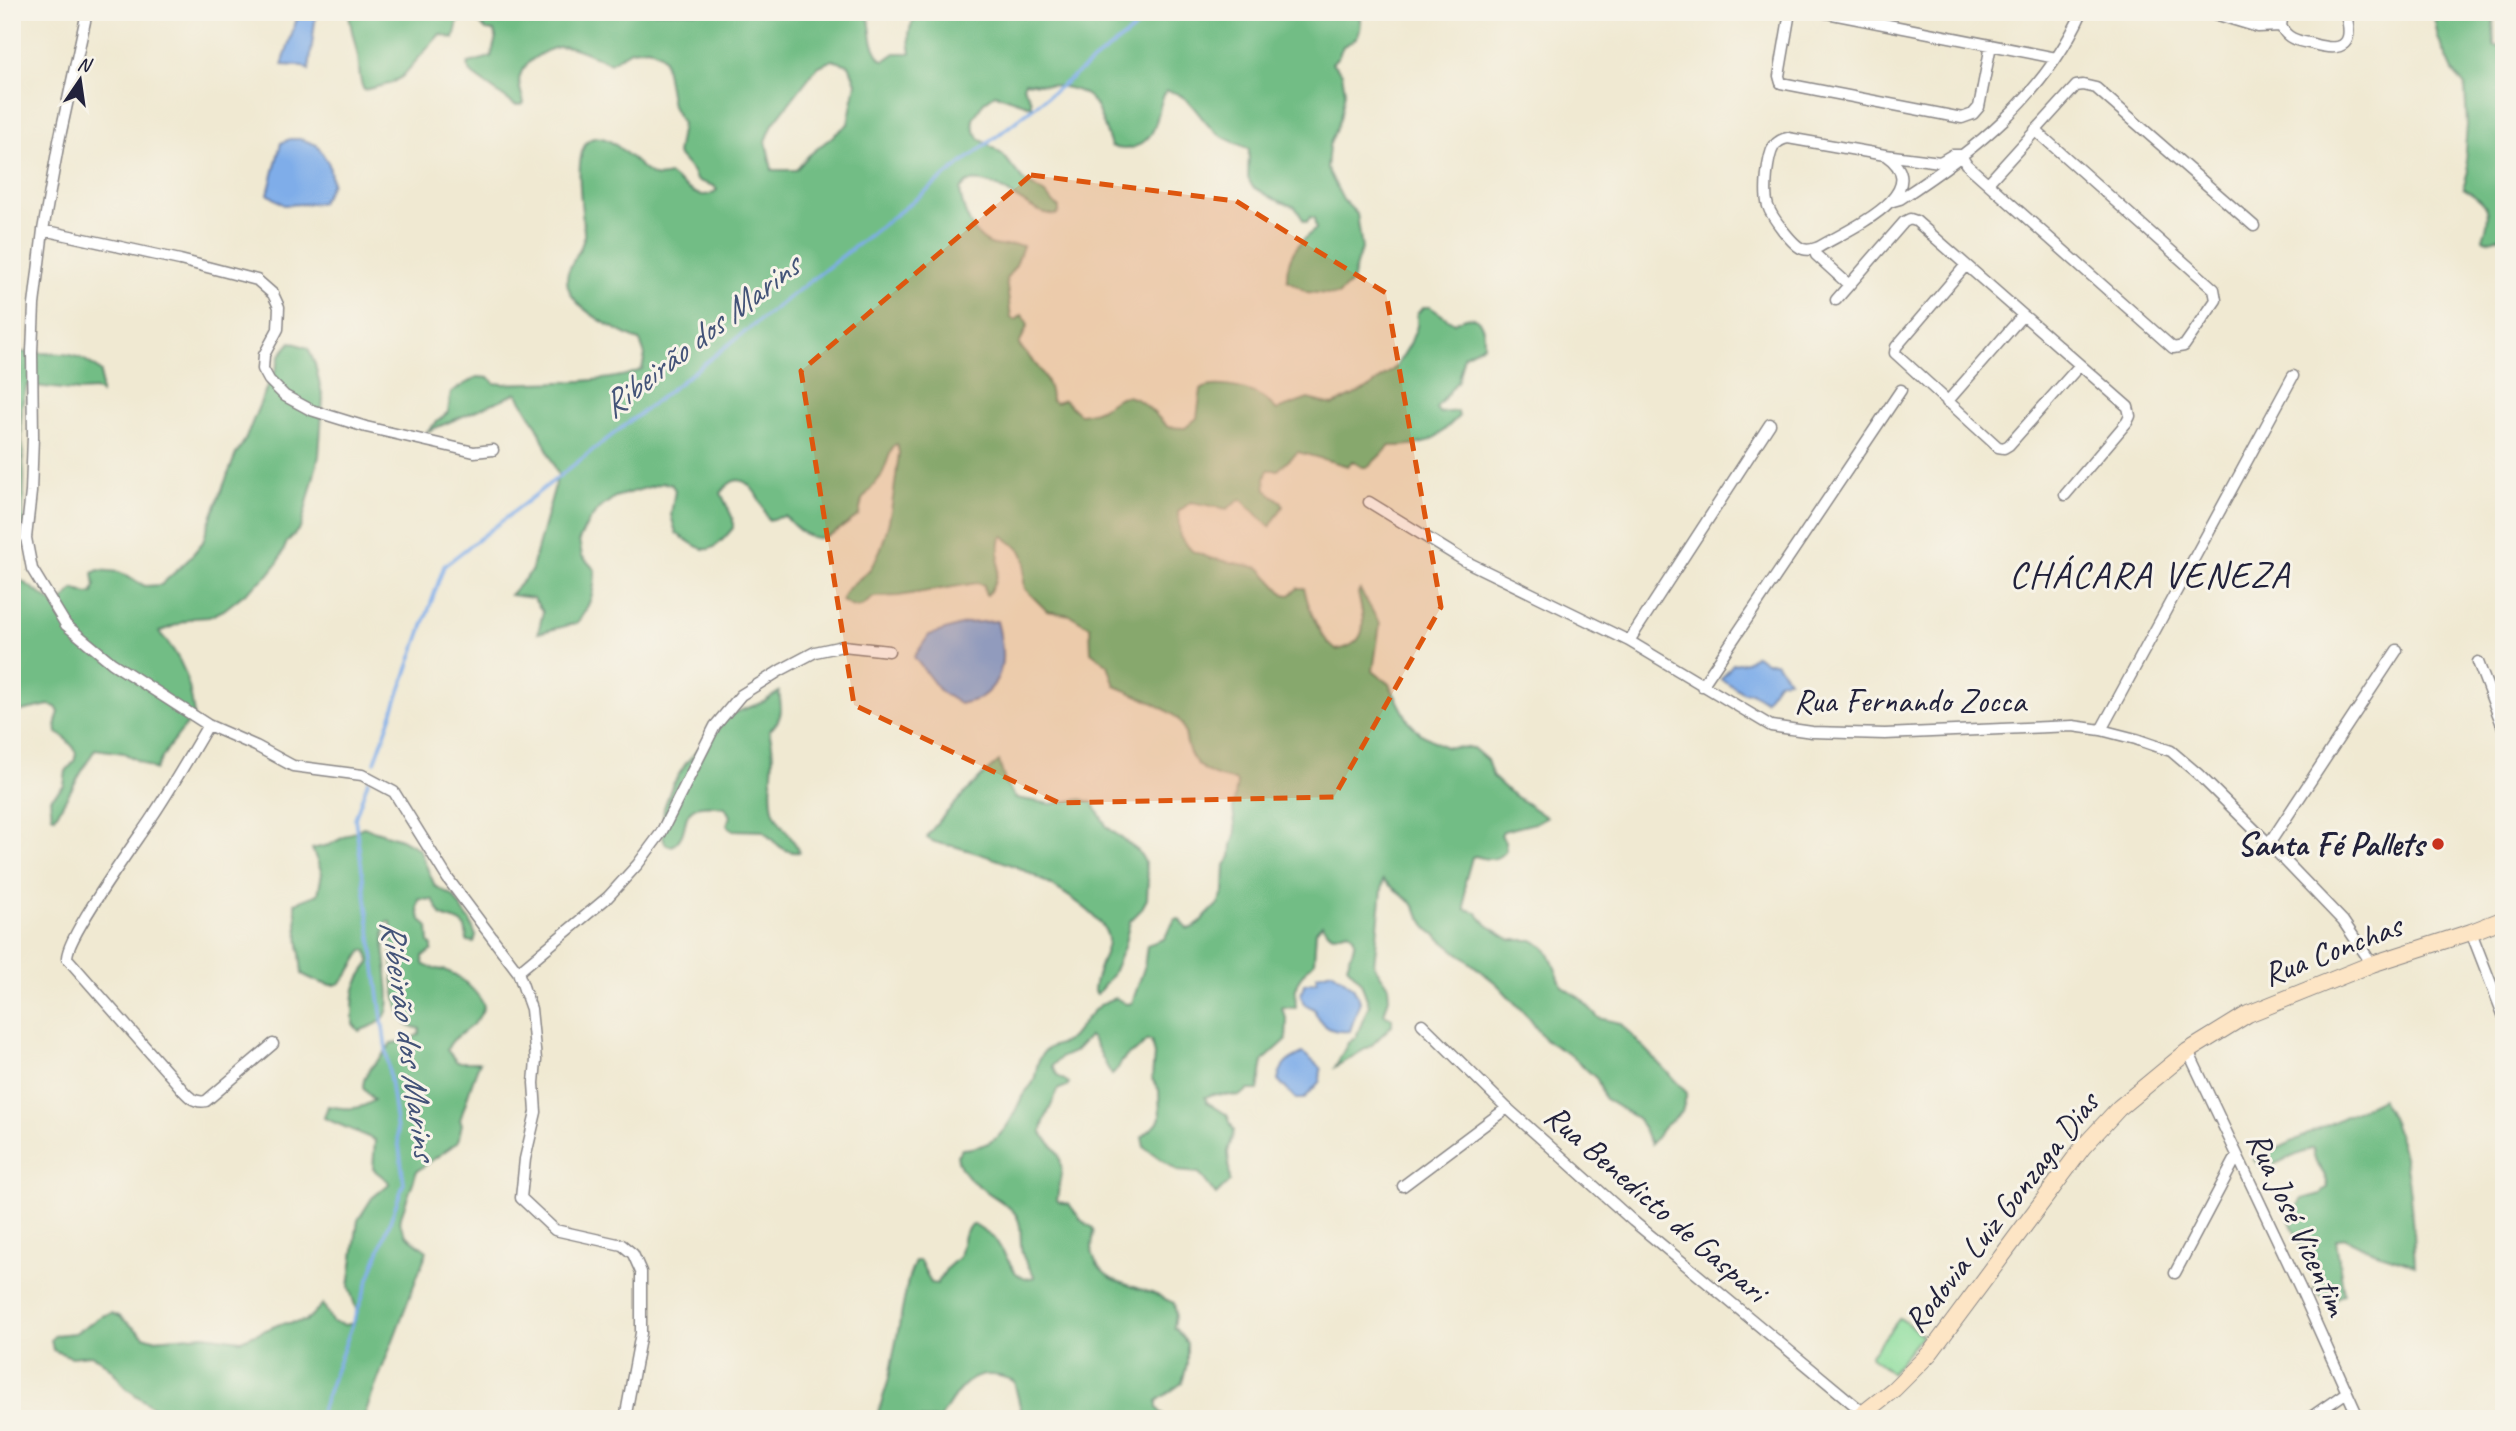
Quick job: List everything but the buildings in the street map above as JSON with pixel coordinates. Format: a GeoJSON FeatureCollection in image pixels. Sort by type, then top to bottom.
{"type":"FeatureCollection","features":[{"type":"Feature","properties":{"kind":"main road","name":"Rua Conchas"},"geometry":{"type":"LineString","coordinates":[[2188,1051],[2248,1014],[2372,964],[2504,919]]}},
{"type":"Feature","properties":{"kind":"main road","name":"Rodovia Luiz Gonzaga Dias"},"geometry":{"type":"LineString","coordinates":[[1860,1416],[1894,1389],[1930,1353],[2083,1147],[2119,1108],[2188,1051]]}},
{"type":"Feature","properties":{"kind":"street"},"geometry":{"type":"LineString","coordinates":[[87,12],[59,141],[43,230],[34,305],[33,436],[26,538],[32,569],[66,625],[112,663],[208,725],[293,766],[362,775],[394,792],[448,878],[518,972],[531,1009],[536,1060],[536,1112],[525,1159],[522,1198],[555,1230],[622,1245],[633,1254],[641,1272],[641,1334],[625,1419]]}},
{"type":"Feature","properties":{"kind":"street"},"geometry":{"type":"LineString","coordinates":[[1790,12],[1779,76],[1781,83],[1962,118],[1972,114],[1980,103],[1991,45]]}},
{"type":"Feature","properties":{"kind":"street"},"geometry":{"type":"LineString","coordinates":[[1822,12],[2056,58]]}},
{"type":"Feature","properties":{"kind":"street"},"geometry":{"type":"LineString","coordinates":[[1961,155],[1952,155],[1940,162],[1788,138],[1773,146],[1765,191],[1769,211],[1797,246],[1805,250],[1814,249],[1893,201],[1900,200],[1954,164],[2016,109],[2056,58],[2082,12]]}},
{"type":"Feature","properties":{"kind":"street"},"geometry":{"type":"LineString","coordinates":[[2208,12],[2258,27],[2281,26]]}},
{"type":"Feature","properties":{"kind":"street"},"geometry":{"type":"LineString","coordinates":[[2283,12],[2281,26],[2292,38],[2335,48],[2344,44],[2350,34],[2346,12]]}},
{"type":"Feature","properties":{"kind":"street"},"geometry":{"type":"LineString","coordinates":[[1988,183],[2076,86],[2083,85],[2096,88],[2254,226]]}},
{"type":"Feature","properties":{"kind":"street"},"geometry":{"type":"LineString","coordinates":[[1961,155],[1966,164],[2173,348],[2184,346],[2216,300],[2214,289],[2035,131]]}},
{"type":"Feature","properties":{"kind":"street"},"geometry":{"type":"LineString","coordinates":[[1885,155],[1896,165],[1901,178],[1893,201]]}},
{"type":"Feature","properties":{"kind":"street"},"geometry":{"type":"LineString","coordinates":[[1836,300],[1905,222],[1910,219],[1916,221],[2128,407],[2130,416],[2127,422],[2065,495]]}},
{"type":"Feature","properties":{"kind":"street"},"geometry":{"type":"LineString","coordinates":[[43,230],[257,280],[274,294],[279,307],[278,329],[264,355],[262,369],[285,396],[311,410],[366,427],[474,452],[493,450]]}},
{"type":"Feature","properties":{"kind":"street"},"geometry":{"type":"LineString","coordinates":[[1814,249],[1816,255],[1849,285]]}},
{"type":"Feature","properties":{"kind":"street"},"geometry":{"type":"LineString","coordinates":[[1966,265],[1894,351],[1895,355],[1998,447],[2004,448],[2080,365]]}},
{"type":"Feature","properties":{"kind":"street"},"geometry":{"type":"LineString","coordinates":[[1947,402],[2023,315]]}},
{"type":"Feature","properties":{"kind":"street"},"geometry":{"type":"LineString","coordinates":[[2101,730],[2293,376]]}},
{"type":"Feature","properties":{"kind":"street"},"geometry":{"type":"LineString","coordinates":[[1702,686],[1901,390]]}},
{"type":"Feature","properties":{"kind":"street"},"geometry":{"type":"LineString","coordinates":[[1629,641],[1770,424]]}},
{"type":"Feature","properties":{"kind":"street","name":"Rua Fernando Zocca"},"geometry":{"type":"LineString","coordinates":[[1369,502],[1465,561],[1629,641],[1771,726],[1812,732],[1885,734],[2073,726],[2101,730],[2171,751],[2269,844],[2343,921],[2372,964]]}},
{"type":"Feature","properties":{"kind":"street"},"geometry":{"type":"LineString","coordinates":[[518,972],[608,897],[638,864],[661,833],[715,726],[741,695],[815,652],[843,646],[888,651]]}},
{"type":"Feature","properties":{"kind":"street"},"geometry":{"type":"LineString","coordinates":[[2269,844],[2397,650]]}},
{"type":"Feature","properties":{"kind":"street"},"geometry":{"type":"LineString","coordinates":[[2478,662],[2504,730]]}},
{"type":"Feature","properties":{"kind":"street"},"geometry":{"type":"LineString","coordinates":[[208,725],[154,814],[92,906],[70,944],[67,958],[175,1082],[197,1101],[205,1101],[273,1044]]}},
{"type":"Feature","properties":{"kind":"street"},"geometry":{"type":"LineString","coordinates":[[2471,932],[2504,1017]]}},
{"type":"Feature","properties":{"kind":"street","name":"Rua Benedicto de Gaspari"},"geometry":{"type":"LineString","coordinates":[[1422,1024],[1507,1108],[1633,1221],[1860,1416]]}},
{"type":"Feature","properties":{"kind":"street","name":"Rua José Vicentim"},"geometry":{"type":"LineString","coordinates":[[2188,1051],[2359,1419]]}},
{"type":"Feature","properties":{"kind":"street"},"geometry":{"type":"LineString","coordinates":[[1403,1186],[1507,1108]]}},
{"type":"Feature","properties":{"kind":"street"},"geometry":{"type":"LineString","coordinates":[[2175,1273],[2237,1157]]}},
{"type":"Feature","properties":{"kind":"street"},"geometry":{"type":"LineString","coordinates":[[2308,1419],[2347,1392]]}},
{"type":"Feature","properties":{"kind":"highlighted area"},"geometry":{"type":"Polygon","coordinates":[[[1031,175],[1236,201],[1386,293],[1441,607],[1334,797],[1059,803],[854,705],[801,371],[1031,175]]]}},
{"type":"Feature","properties":{"kind":"green space"},"geometry":{"type":"Polygon","coordinates":[[[349,12],[460,12],[454,39],[440,34],[402,77],[389,84],[364,90],[349,12]]]}},
{"type":"Feature","properties":{"kind":"green space"},"geometry":{"type":"Polygon","coordinates":[[[477,12],[867,12],[872,41],[881,59],[885,60],[895,53],[911,53],[910,31],[920,12],[1253,12],[1254,15],[1283,12],[1302,18],[1345,12],[1359,13],[1359,34],[1343,46],[1332,63],[1342,73],[1345,92],[1340,119],[1329,146],[1327,168],[1343,200],[1357,214],[1362,249],[1352,282],[1338,295],[1307,292],[1287,280],[1294,251],[1316,229],[1314,218],[1310,217],[1307,222],[1304,221],[1295,207],[1252,186],[1248,178],[1249,149],[1218,134],[1182,96],[1175,93],[1166,91],[1154,129],[1147,139],[1133,148],[1122,149],[1111,146],[1097,108],[1081,92],[1025,82],[1023,86],[1031,100],[1031,106],[995,94],[984,102],[973,119],[974,130],[980,139],[1003,155],[1023,180],[1045,194],[1059,208],[1059,212],[1056,215],[1043,213],[997,187],[978,182],[967,182],[960,190],[963,206],[970,223],[987,242],[998,246],[1023,246],[1016,265],[1006,279],[1011,318],[1016,320],[1022,315],[1028,324],[1019,345],[1045,377],[1051,400],[1056,403],[1064,400],[1079,414],[1099,410],[1123,396],[1144,404],[1168,427],[1185,428],[1197,418],[1201,390],[1213,386],[1239,388],[1254,393],[1277,410],[1308,399],[1333,405],[1369,388],[1396,367],[1410,344],[1417,326],[1417,314],[1423,307],[1430,307],[1454,323],[1469,318],[1478,320],[1483,330],[1484,345],[1464,355],[1458,380],[1436,409],[1440,413],[1457,411],[1459,416],[1436,437],[1413,445],[1390,446],[1368,467],[1362,467],[1352,461],[1348,466],[1298,452],[1278,470],[1268,470],[1265,478],[1266,490],[1282,502],[1283,506],[1270,527],[1241,499],[1227,509],[1191,502],[1178,512],[1180,537],[1192,551],[1210,558],[1260,568],[1284,594],[1290,595],[1298,588],[1304,588],[1320,630],[1336,650],[1347,647],[1360,637],[1363,622],[1358,593],[1360,590],[1380,624],[1373,671],[1389,684],[1409,722],[1421,734],[1445,747],[1473,748],[1487,760],[1493,777],[1508,791],[1546,817],[1535,823],[1503,831],[1501,835],[1506,850],[1499,857],[1472,857],[1465,882],[1465,909],[1476,912],[1487,925],[1511,940],[1532,940],[1544,947],[1562,986],[1581,999],[1599,1018],[1620,1023],[1687,1093],[1682,1112],[1664,1127],[1651,1144],[1638,1119],[1604,1098],[1597,1079],[1572,1056],[1545,1040],[1529,1018],[1497,984],[1428,929],[1412,903],[1383,880],[1374,965],[1388,986],[1389,998],[1384,1014],[1392,1018],[1392,1025],[1372,1045],[1335,1067],[1348,1043],[1356,1037],[1369,1005],[1360,980],[1347,966],[1354,947],[1352,934],[1348,931],[1332,935],[1322,924],[1316,931],[1314,962],[1298,982],[1295,992],[1296,1008],[1281,1007],[1287,1020],[1286,1040],[1263,1061],[1258,1090],[1248,1090],[1239,1096],[1214,1094],[1205,1097],[1207,1102],[1227,1115],[1234,1131],[1228,1152],[1230,1181],[1216,1195],[1199,1173],[1178,1171],[1144,1147],[1142,1137],[1160,1118],[1159,1090],[1152,1079],[1154,1055],[1151,1041],[1146,1041],[1125,1058],[1112,1075],[1089,1036],[1074,1052],[1060,1058],[1052,1066],[1058,1076],[1069,1083],[1057,1090],[1042,1128],[1043,1135],[1055,1148],[1061,1162],[1057,1200],[1069,1204],[1082,1221],[1093,1228],[1092,1252],[1108,1276],[1174,1303],[1174,1327],[1187,1343],[1187,1364],[1182,1383],[1157,1401],[1157,1408],[1166,1419],[1023,1419],[1014,1381],[988,1375],[969,1381],[961,1388],[940,1419],[876,1419],[888,1382],[908,1280],[915,1261],[920,1261],[931,1283],[937,1284],[947,1268],[959,1257],[964,1235],[973,1224],[995,1239],[1016,1273],[1025,1279],[1035,1277],[1022,1253],[1020,1226],[1013,1211],[964,1173],[957,1155],[962,1149],[986,1144],[1001,1134],[1033,1082],[1039,1060],[1046,1050],[1066,1042],[1092,1013],[1109,1000],[1116,998],[1126,1004],[1132,1003],[1144,968],[1147,945],[1164,939],[1175,919],[1179,919],[1188,929],[1195,927],[1218,904],[1224,891],[1225,865],[1231,857],[1236,832],[1233,809],[1237,783],[1235,780],[1211,774],[1199,765],[1190,752],[1178,719],[1156,704],[1115,686],[1108,665],[1091,652],[1090,627],[1070,615],[1047,611],[1025,589],[1024,557],[1004,536],[999,546],[996,580],[987,595],[984,585],[977,583],[899,596],[874,597],[860,607],[853,607],[842,601],[849,587],[870,569],[883,543],[893,498],[899,453],[897,444],[893,446],[882,475],[862,500],[859,515],[821,538],[805,534],[785,516],[768,520],[756,494],[744,482],[737,480],[721,493],[733,519],[733,528],[718,544],[706,549],[694,545],[676,533],[671,515],[675,490],[671,484],[663,483],[615,497],[588,522],[579,540],[582,556],[595,570],[593,592],[585,611],[577,623],[538,633],[543,612],[533,598],[510,595],[531,572],[558,475],[538,428],[517,393],[426,432],[448,412],[451,392],[477,377],[490,378],[494,383],[504,384],[576,381],[614,377],[642,369],[645,355],[640,341],[611,327],[582,307],[570,292],[567,283],[567,275],[583,240],[581,155],[591,139],[599,137],[607,140],[654,176],[670,175],[693,192],[705,195],[717,190],[714,186],[696,180],[693,172],[677,154],[682,124],[672,106],[664,59],[659,53],[648,48],[631,50],[610,63],[569,47],[555,48],[540,54],[527,64],[519,83],[524,103],[515,105],[473,75],[467,66],[468,63],[491,57],[496,37],[494,31],[486,30],[480,24],[477,12]],[[832,60],[817,67],[773,124],[766,141],[772,170],[796,170],[808,156],[848,124],[856,83],[849,65],[832,60]]]}},
{"type":"Feature","properties":{"kind":"green space"},"geometry":{"type":"Polygon","coordinates":[[[2433,12],[2493,12],[2494,46],[2504,47],[2504,235],[2488,241],[2483,239],[2488,221],[2486,208],[2478,198],[2463,188],[2468,171],[2465,151],[2465,86],[2453,71],[2438,38],[2433,12]]]}},
{"type":"Feature","properties":{"kind":"green space"},"geometry":{"type":"Polygon","coordinates":[[[291,342],[308,348],[315,364],[323,398],[319,456],[301,527],[287,542],[279,561],[268,575],[224,610],[209,617],[193,618],[159,632],[184,670],[194,715],[168,748],[155,770],[124,753],[95,749],[55,817],[52,816],[50,799],[64,786],[66,771],[74,762],[74,748],[57,733],[59,712],[56,707],[49,705],[12,713],[12,350],[69,355],[90,363],[101,372],[101,393],[96,390],[80,391],[27,385],[22,405],[23,513],[27,538],[16,564],[19,579],[58,606],[74,589],[87,594],[93,593],[93,573],[98,570],[119,572],[145,586],[161,585],[188,560],[203,542],[236,454],[245,440],[280,355],[291,342]]]}},
{"type":"Feature","properties":{"kind":"green space"},"geometry":{"type":"Polygon","coordinates":[[[779,692],[780,714],[769,731],[773,751],[771,799],[775,815],[799,852],[783,849],[763,831],[732,830],[727,825],[730,816],[725,807],[708,805],[690,811],[679,839],[672,846],[667,845],[662,830],[664,808],[672,786],[686,763],[729,715],[763,702],[779,692]]]}},
{"type":"Feature","properties":{"kind":"green space"},"geometry":{"type":"Polygon","coordinates":[[[999,761],[1006,785],[1016,798],[1051,804],[1082,799],[1093,803],[1107,827],[1138,851],[1144,860],[1148,879],[1147,899],[1130,921],[1124,947],[1112,975],[1097,994],[1094,991],[1095,984],[1108,940],[1105,930],[1086,909],[1059,890],[1015,866],[927,838],[948,811],[999,761]]]}},
{"type":"Feature","properties":{"kind":"green space"},"geometry":{"type":"Polygon","coordinates":[[[363,827],[401,839],[419,849],[435,886],[453,896],[470,921],[476,936],[474,942],[467,941],[463,924],[442,916],[433,900],[419,899],[419,914],[428,927],[429,943],[432,946],[432,951],[423,956],[423,964],[459,977],[474,991],[484,1006],[476,1021],[454,1039],[447,1050],[457,1062],[480,1062],[460,1120],[462,1124],[458,1142],[417,1171],[399,1222],[406,1235],[427,1251],[363,1419],[169,1419],[126,1388],[99,1359],[91,1355],[71,1357],[53,1350],[51,1340],[55,1335],[75,1333],[111,1313],[119,1316],[144,1336],[153,1339],[204,1335],[241,1340],[280,1324],[306,1321],[323,1304],[332,1322],[345,1325],[354,1323],[357,1312],[349,1287],[358,1220],[372,1198],[389,1184],[373,1169],[375,1140],[324,1118],[328,1106],[358,1108],[374,1100],[363,1088],[366,1075],[391,1043],[408,1041],[419,1034],[420,1029],[410,1026],[400,1014],[393,975],[391,922],[386,922],[384,933],[389,996],[386,1014],[378,1023],[359,1031],[353,1024],[353,998],[359,978],[370,963],[367,951],[363,950],[340,983],[326,984],[302,974],[295,903],[318,894],[322,873],[312,849],[329,845],[363,827]]]}},
{"type":"Feature","properties":{"kind":"green space"},"geometry":{"type":"Polygon","coordinates":[[[2381,1099],[2399,1138],[2404,1158],[2411,1201],[2415,1265],[2374,1252],[2344,1237],[2336,1240],[2344,1294],[2329,1302],[2315,1291],[2315,1271],[2309,1264],[2289,1219],[2302,1199],[2320,1194],[2328,1187],[2315,1160],[2313,1148],[2263,1169],[2254,1160],[2381,1099]]]}},
{"type":"Feature","properties":{"kind":"green space"},"geometry":{"type":"Polygon","coordinates":[[[1900,1318],[1922,1335],[1891,1373],[1870,1356],[1900,1318]]]}},
{"type":"Feature","properties":{"kind":"water"},"geometry":{"type":"Polygon","coordinates":[[[299,12],[316,12],[309,70],[303,66],[282,65],[299,12]]]}},
{"type":"Feature","properties":{"kind":"water"},"geometry":{"type":"Polygon","coordinates":[[[290,139],[301,139],[317,145],[329,164],[332,183],[321,203],[284,205],[268,194],[281,143],[290,139]]]}},
{"type":"Feature","properties":{"kind":"water"},"geometry":{"type":"Polygon","coordinates":[[[997,621],[1002,662],[996,681],[990,690],[979,698],[960,704],[941,692],[914,657],[929,635],[967,623],[997,621]]]}},
{"type":"Feature","properties":{"kind":"water"},"geometry":{"type":"Polygon","coordinates":[[[1756,655],[1766,662],[1776,662],[1789,680],[1779,681],[1765,701],[1751,692],[1744,693],[1721,679],[1733,664],[1746,662],[1756,655]]]}},
{"type":"Feature","properties":{"kind":"water"},"geometry":{"type":"Polygon","coordinates":[[[1332,971],[1353,987],[1360,1001],[1350,1031],[1337,1031],[1327,1027],[1319,1020],[1314,1009],[1304,1004],[1301,995],[1304,984],[1317,981],[1317,975],[1332,971]]]}},
{"type":"Feature","properties":{"kind":"water"},"geometry":{"type":"Polygon","coordinates":[[[1303,1053],[1321,1068],[1320,1081],[1304,1099],[1296,1099],[1278,1080],[1286,1063],[1303,1053]]]}},
{"type":"Feature","properties":{"kind":"waterway","name":"Ribeirão dos Marins"},"geometry":{"type":"LineString","coordinates":[[375,762],[444,566],[1142,23],[1139,12]]}},
{"type":"Feature","properties":{"kind":"waterway","name":"Ribeirão dos Marins"},"geometry":{"type":"LineString","coordinates":[[318,1419],[404,1183],[355,818],[368,781]]}},
{"type":"Feature","properties":{"kind":"place","name":"Santa Fé Pallets"},"geometry":{"type":"Point","coordinates":[2438,844]}},
{"type":"Feature","properties":{"kind":"district","name":"CHÁCARA VENEZA"},"geometry":{"type":"Point","coordinates":[2150,574]}}]}
